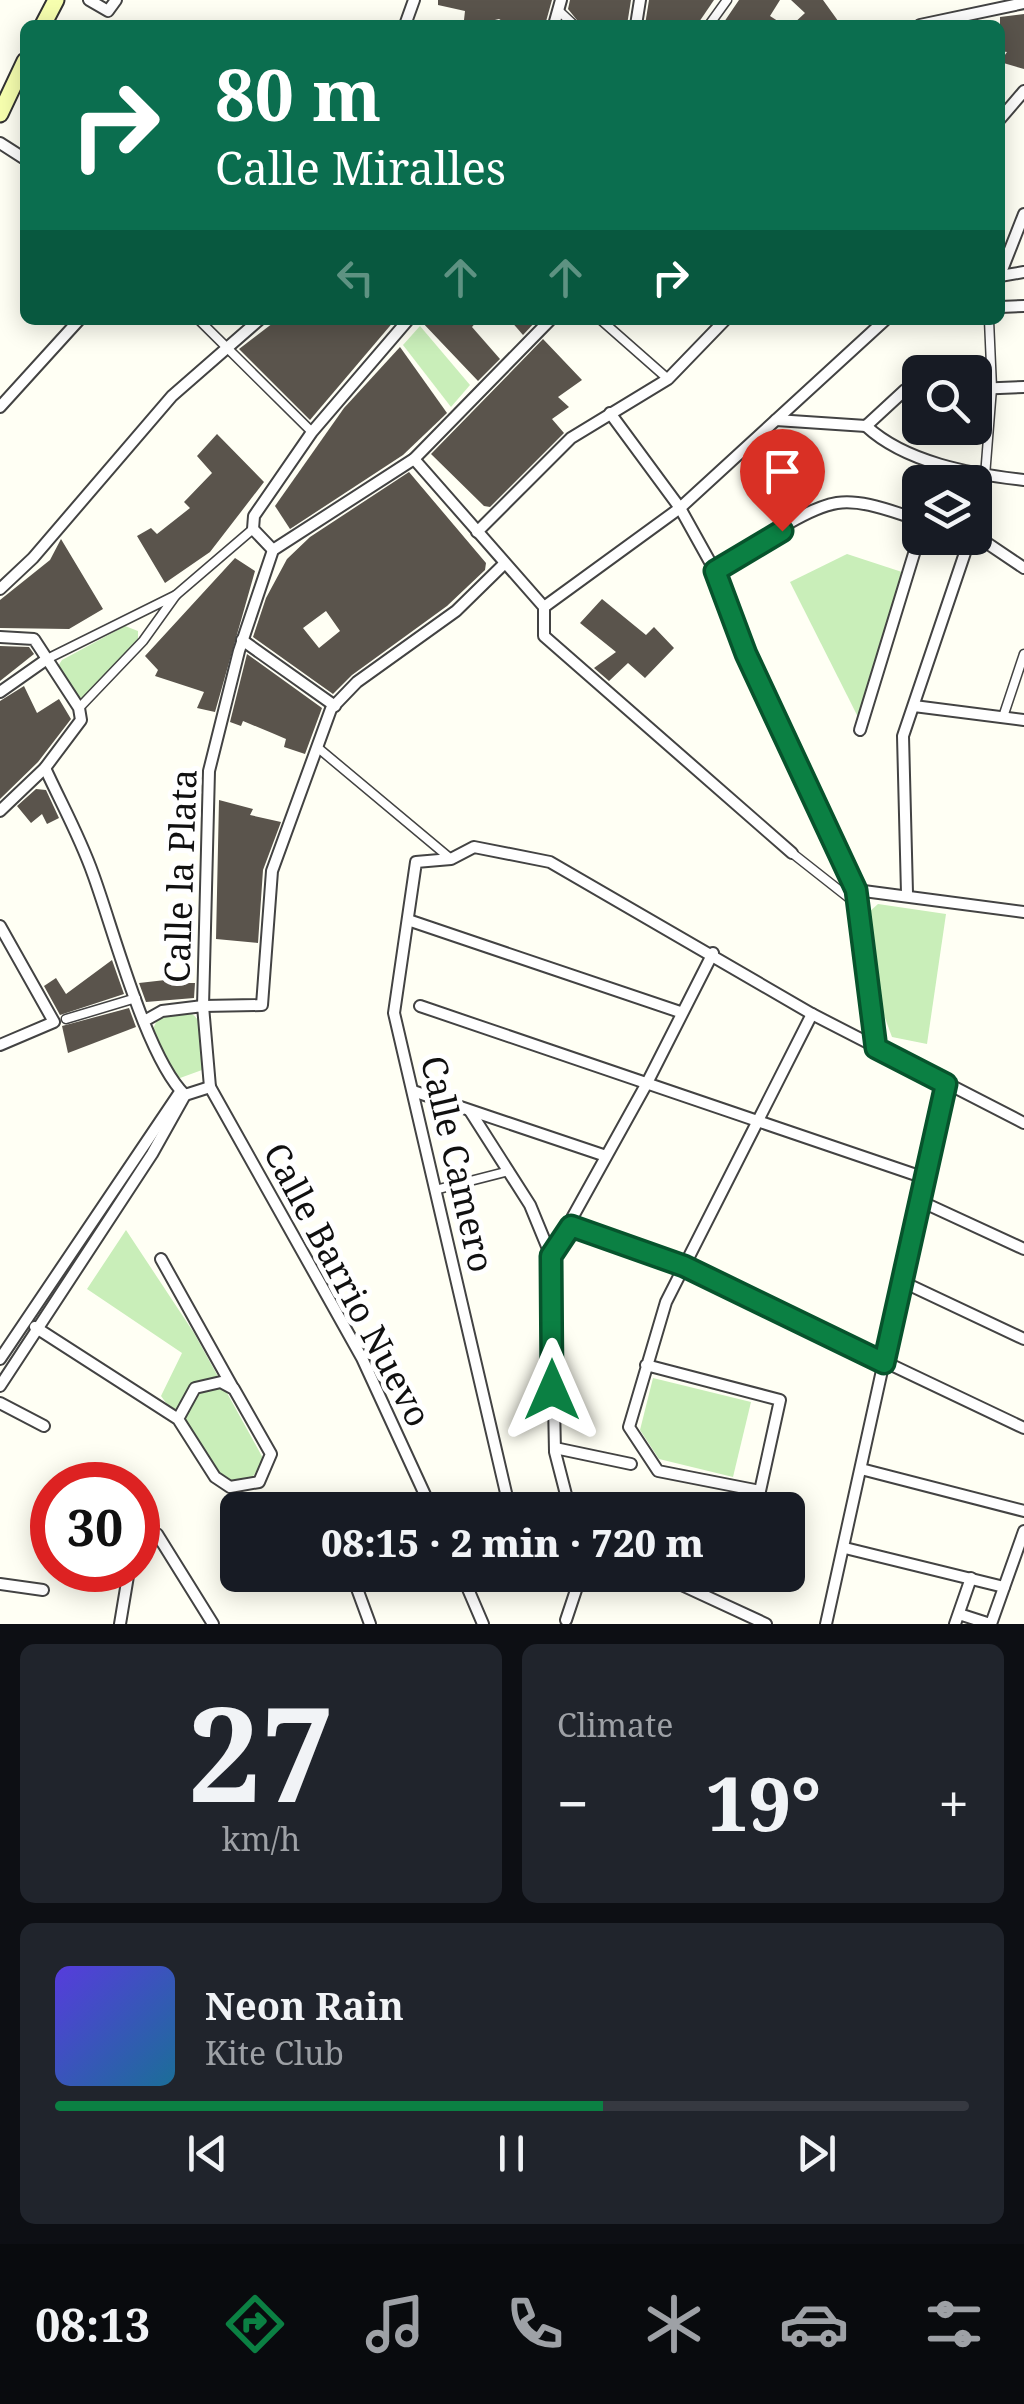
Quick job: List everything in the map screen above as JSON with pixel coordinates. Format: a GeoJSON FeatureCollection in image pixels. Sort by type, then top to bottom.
{"type":"FeatureCollection","features":[{"type":"Feature","properties":{"kind":"main road"},"geometry":{"type":"LineString","coordinates":[[0,114],[20,72]]}},
{"type":"Feature","properties":{"kind":"street"},"geometry":{"type":"LineString","coordinates":[[89,0],[108,11],[116,0]]}},
{"type":"Feature","properties":{"kind":"street"},"geometry":{"type":"LineString","coordinates":[[712,20],[727,0]]}},
{"type":"Feature","properties":{"kind":"street"},"geometry":{"type":"LineString","coordinates":[[943,20],[1024,2]]}},
{"type":"Feature","properties":{"kind":"street"},"geometry":{"type":"LineString","coordinates":[[1005,114],[1024,91]]}},
{"type":"Feature","properties":{"kind":"street"},"geometry":{"type":"LineString","coordinates":[[1005,263],[1024,214]]}},
{"type":"Feature","properties":{"kind":"street"},"geometry":{"type":"LineString","coordinates":[[0,408],[75,325]]}},
{"type":"Feature","properties":{"kind":"street"},"geometry":{"type":"LineString","coordinates":[[204,325],[312,432]]}},
{"type":"Feature","properties":{"kind":"street"},"geometry":{"type":"LineString","coordinates":[[0,589],[33,558],[172,396],[253,325]]}},
{"type":"Feature","properties":{"kind":"street"},"geometry":{"type":"LineString","coordinates":[[79,708],[143,641],[176,595],[252,529],[254,516],[312,432],[404,325]]}},
{"type":"Feature","properties":{"kind":"street"},"geometry":{"type":"LineString","coordinates":[[252,529],[273,550],[414,459],[545,325]]}},
{"type":"Feature","properties":{"kind":"street"},"geometry":{"type":"LineString","coordinates":[[607,325],[668,379]]}},
{"type":"Feature","properties":{"kind":"street"},"geometry":{"type":"LineString","coordinates":[[477,532],[571,438],[668,379],[721,325]]}},
{"type":"Feature","properties":{"kind":"street"},"geometry":{"type":"LineString","coordinates":[[544,606],[680,508],[880,325]]}},
{"type":"Feature","properties":{"kind":"street"},"geometry":{"type":"LineString","coordinates":[[988,325],[990,355]]}},
{"type":"Feature","properties":{"kind":"street"},"geometry":{"type":"LineString","coordinates":[[992,388],[1024,387]]}},
{"type":"Feature","properties":{"kind":"street"},"geometry":{"type":"LineString","coordinates":[[866,426],[902,393]]}},
{"type":"Feature","properties":{"kind":"street"},"geometry":{"type":"LineString","coordinates":[[610,413],[680,508],[715,571],[746,654],[856,890],[876,1048]]}},
{"type":"Feature","properties":{"kind":"street"},"geometry":{"type":"LineString","coordinates":[[776,420],[866,426],[889,447],[948,465]]}},
{"type":"Feature","properties":{"kind":"street"},"geometry":{"type":"LineString","coordinates":[[414,459],[544,606],[544,636],[792,853],[858,905]]}},
{"type":"Feature","properties":{"kind":"street"},"geometry":{"type":"LineString","coordinates":[[992,477],[1024,480]]}},
{"type":"Feature","properties":{"kind":"street"},"geometry":{"type":"LineString","coordinates":[[715,571],[816,511],[838,503],[862,504],[902,515]]}},
{"type":"Feature","properties":{"kind":"street"},"geometry":{"type":"LineString","coordinates":[[992,548],[1024,568]]}},
{"type":"Feature","properties":{"kind":"street","name":"Calle la Plata"},"geometry":{"type":"LineString","coordinates":[[210,1086],[203,1006],[208,772],[242,640],[273,550]]}},
{"type":"Feature","properties":{"kind":"street"},"geometry":{"type":"LineString","coordinates":[[860,730],[914,555]]}},
{"type":"Feature","properties":{"kind":"street"},"geometry":{"type":"LineString","coordinates":[[907,893],[903,736],[966,555]]}},
{"type":"Feature","properties":{"kind":"street"},"geometry":{"type":"LineString","coordinates":[[146,1020],[162,1011],[203,1006],[262,1006],[272,871],[335,706],[357,682],[456,611],[504,564]]}},
{"type":"Feature","properties":{"kind":"street"},"geometry":{"type":"LineString","coordinates":[[0,692],[47,659],[176,595]]}},
{"type":"Feature","properties":{"kind":"street"},"geometry":{"type":"LineString","coordinates":[[0,637],[34,638],[79,708],[82,720],[45,768],[0,811]]}},
{"type":"Feature","properties":{"kind":"street"},"geometry":{"type":"LineString","coordinates":[[242,640],[335,706]]}},
{"type":"Feature","properties":{"kind":"street"},"geometry":{"type":"LineString","coordinates":[[1003,717],[1024,654]]}},
{"type":"Feature","properties":{"kind":"street"},"geometry":{"type":"LineString","coordinates":[[914,706],[1024,720]]}},
{"type":"Feature","properties":{"kind":"street"},"geometry":{"type":"LineString","coordinates":[[317,747],[451,859],[474,847],[550,862],[713,953],[812,1014],[1024,1123]]}},
{"type":"Feature","properties":{"kind":"street"},"geometry":{"type":"LineString","coordinates":[[45,768],[91,868],[160,1057],[182,1093]]}},
{"type":"Feature","properties":{"kind":"street","name":"Calle Camero"},"geometry":{"type":"LineString","coordinates":[[451,859],[416,862],[394,1014],[506,1492]]}},
{"type":"Feature","properties":{"kind":"street"},"geometry":{"type":"LineString","coordinates":[[856,890],[907,893],[1024,912]]}},
{"type":"Feature","properties":{"kind":"street"},"geometry":{"type":"LineString","coordinates":[[408,920],[680,1012]]}},
{"type":"Feature","properties":{"kind":"street"},"geometry":{"type":"LineString","coordinates":[[0,926],[60,1021]]}},
{"type":"Feature","properties":{"kind":"street"},"geometry":{"type":"LineString","coordinates":[[551,1256],[648,1083],[680,1012],[713,953]]}},
{"type":"Feature","properties":{"kind":"street"},"geometry":{"type":"LineString","coordinates":[[0,1045],[60,1021],[136,998]]}},
{"type":"Feature","properties":{"kind":"street"},"geometry":{"type":"LineString","coordinates":[[420,1006],[925,1178]]}},
{"type":"Feature","properties":{"kind":"street"},"geometry":{"type":"LineString","coordinates":[[646,1365],[780,1400],[760,1491],[658,1470],[629,1427],[646,1365],[666,1302],[812,1014]]}},
{"type":"Feature","properties":{"kind":"street"},"geometry":{"type":"LineString","coordinates":[[826,1624],[946,1084]]}},
{"type":"Feature","properties":{"kind":"street"},"geometry":{"type":"LineString","coordinates":[[0,1359],[182,1093],[210,1086]]}},
{"type":"Feature","properties":{"kind":"street","name":"Calle Barrio Nuevo"},"geometry":{"type":"LineString","coordinates":[[210,1086],[362,1358],[424,1492]]}},
{"type":"Feature","properties":{"kind":"street"},"geometry":{"type":"LineString","coordinates":[[412,1090],[606,1156]]}},
{"type":"Feature","properties":{"kind":"street"},"geometry":{"type":"LineString","coordinates":[[0,1386],[35,1327],[152,1154],[182,1093]]}},
{"type":"Feature","properties":{"kind":"street"},"geometry":{"type":"LineString","coordinates":[[470,1111],[509,1171],[551,1256],[554,1448],[565,1492]]}},
{"type":"Feature","properties":{"kind":"street"},"geometry":{"type":"LineString","coordinates":[[435,1190],[509,1171]]}},
{"type":"Feature","properties":{"kind":"street"},"geometry":{"type":"LineString","coordinates":[[920,1201],[1024,1249]]}},
{"type":"Feature","properties":{"kind":"street"},"geometry":{"type":"LineString","coordinates":[[571,1226],[684,1266],[1024,1428]]}},
{"type":"Feature","properties":{"kind":"street"},"geometry":{"type":"LineString","coordinates":[[35,1327],[178,1419],[215,1477],[230,1487],[259,1482],[271,1454],[160,1259]]}},
{"type":"Feature","properties":{"kind":"street"},"geometry":{"type":"LineString","coordinates":[[902,1282],[1024,1339]]}},
{"type":"Feature","properties":{"kind":"street"},"geometry":{"type":"LineString","coordinates":[[178,1419],[194,1388],[221,1382],[234,1388]]}},
{"type":"Feature","properties":{"kind":"street"},"geometry":{"type":"LineString","coordinates":[[0,1403],[44,1426]]}},
{"type":"Feature","properties":{"kind":"street"},"geometry":{"type":"LineString","coordinates":[[554,1448],[631,1464]]}},
{"type":"Feature","properties":{"kind":"street"},"geometry":{"type":"LineString","coordinates":[[860,1469],[1024,1511]]}},
{"type":"Feature","properties":{"kind":"street"},"geometry":{"type":"LineString","coordinates":[[971,1578],[957,1619],[990,1624],[1024,1531]]}},
{"type":"Feature","properties":{"kind":"street"},"geometry":{"type":"LineString","coordinates":[[160,1539],[213,1624]]}},
{"type":"Feature","properties":{"kind":"street"},"geometry":{"type":"LineString","coordinates":[[845,1548],[1004,1587]]}},
{"type":"Feature","properties":{"kind":"street"},"geometry":{"type":"LineString","coordinates":[[0,1584],[30,1588]]}},
{"type":"Feature","properties":{"kind":"street"},"geometry":{"type":"LineString","coordinates":[[120,1624],[125,1592]]}},
{"type":"Feature","properties":{"kind":"street"},"geometry":{"type":"LineString","coordinates":[[358,1592],[370,1624]]}},
{"type":"Feature","properties":{"kind":"street"},"geometry":{"type":"LineString","coordinates":[[469,1592],[483,1624]]}},
{"type":"Feature","properties":{"kind":"street"},"geometry":{"type":"LineString","coordinates":[[566,1620],[575,1592]]}},
{"type":"Feature","properties":{"kind":"street"},"geometry":{"type":"LineString","coordinates":[[697,1592],[766,1624]]}},
{"type":"Feature","properties":{"kind":"green space"},"geometry":{"type":"Polygon","coordinates":[[[420,326],[470,385],[451,407],[403,345],[420,326]]]}},
{"type":"Feature","properties":{"kind":"green space"},"geometry":{"type":"Polygon","coordinates":[[[847,554],[905,573],[860,721],[790,582],[847,554]]]}},
{"type":"Feature","properties":{"kind":"green space"},"geometry":{"type":"Polygon","coordinates":[[[125,626],[138,631],[138,641],[84,698],[76,697],[58,666],[62,660],[125,626]]]}},
{"type":"Feature","properties":{"kind":"green space"},"geometry":{"type":"Polygon","coordinates":[[[878,904],[946,914],[927,1044],[892,1037],[882,1010],[868,913],[878,904]]]}},
{"type":"Feature","properties":{"kind":"green space"},"geometry":{"type":"Polygon","coordinates":[[[192,1014],[203,1032],[204,1063],[202,1070],[180,1078],[171,1072],[153,1029],[159,1016],[192,1014]]]}},
{"type":"Feature","properties":{"kind":"green space"},"geometry":{"type":"Polygon","coordinates":[[[126,1230],[194,1333],[264,1460],[250,1481],[224,1483],[161,1396],[182,1353],[87,1289],[126,1230]]]}},
{"type":"Feature","properties":{"kind":"green space"},"geometry":{"type":"Polygon","coordinates":[[[653,1378],[751,1402],[733,1477],[659,1459],[640,1430],[653,1378]]]}},
{"type":"Feature","properties":{"kind":"building"},"geometry":{"type":"Polygon","coordinates":[[[438,0],[552,0],[546,20],[464,20],[465,11],[438,5],[438,0]]]}},
{"type":"Feature","properties":{"kind":"building"},"geometry":{"type":"Polygon","coordinates":[[[570,0],[631,0],[628,20],[577,20],[568,9],[570,0]]]}},
{"type":"Feature","properties":{"kind":"building"},"geometry":{"type":"Polygon","coordinates":[[[649,0],[714,0],[700,20],[646,20],[649,0]]]}},
{"type":"Feature","properties":{"kind":"building"},"geometry":{"type":"Polygon","coordinates":[[[739,0],[780,0],[770,16],[776,20],[725,20],[739,0]]]}},
{"type":"Feature","properties":{"kind":"building"},"geometry":{"type":"Polygon","coordinates":[[[791,0],[823,0],[837,20],[797,20],[805,13],[791,0]]]}},
{"type":"Feature","properties":{"kind":"building"},"geometry":{"type":"Polygon","coordinates":[[[1024,14],[1024,69],[1005,63],[1005,20],[1000,17],[1024,14]]]}},
{"type":"Feature","properties":{"kind":"building"},"geometry":{"type":"Polygon","coordinates":[[[270,325],[391,325],[310,420],[239,349],[270,325]]]}},
{"type":"Feature","properties":{"kind":"building"},"geometry":{"type":"Polygon","coordinates":[[[425,325],[474,325],[500,359],[478,381],[425,325]]]}},
{"type":"Feature","properties":{"kind":"building"},"geometry":{"type":"Polygon","coordinates":[[[514,325],[532,325],[523,335],[514,325]]]}},
{"type":"Feature","properties":{"kind":"building"},"geometry":{"type":"Polygon","coordinates":[[[543,339],[582,380],[558,397],[569,407],[552,419],[564,433],[490,507],[484,506],[431,454],[543,339]]]}},
{"type":"Feature","properties":{"kind":"building"},"geometry":{"type":"Polygon","coordinates":[[[400,347],[447,413],[403,455],[290,529],[275,506],[344,408],[400,347]]]}},
{"type":"Feature","properties":{"kind":"building"},"geometry":{"type":"Polygon","coordinates":[[[217,434],[264,482],[210,552],[165,583],[137,536],[151,528],[157,534],[190,508],[184,502],[212,473],[197,456],[217,434]]]}},
{"type":"Feature","properties":{"kind":"building"},"geometry":{"type":"Polygon","coordinates":[[[409,472],[486,563],[485,570],[447,606],[352,675],[333,694],[253,637],[266,598],[287,559],[310,537],[409,472]],[[326,611],[303,628],[319,648],[340,631],[326,611]]]}},
{"type":"Feature","properties":{"kind":"building"},"geometry":{"type":"Polygon","coordinates":[[[61,539],[103,609],[69,629],[0,628],[0,600],[50,560],[61,539]]]}},
{"type":"Feature","properties":{"kind":"building"},"geometry":{"type":"Polygon","coordinates":[[[235,558],[255,571],[215,712],[197,708],[204,692],[155,676],[158,670],[145,656],[235,558]]]}},
{"type":"Feature","properties":{"kind":"building"},"geometry":{"type":"Polygon","coordinates":[[[602,599],[646,635],[654,627],[674,648],[645,678],[628,663],[609,681],[594,668],[616,652],[580,623],[602,599]]]}},
{"type":"Feature","properties":{"kind":"building"},"geometry":{"type":"Polygon","coordinates":[[[0,646],[29,647],[34,654],[0,681],[0,646]]]}},
{"type":"Feature","properties":{"kind":"building"},"geometry":{"type":"Polygon","coordinates":[[[247,654],[322,708],[305,754],[284,747],[286,739],[272,733],[243,721],[241,726],[230,722],[247,654]]]}},
{"type":"Feature","properties":{"kind":"building"},"geometry":{"type":"Polygon","coordinates":[[[24,686],[37,713],[59,699],[71,719],[38,762],[0,799],[0,701],[24,686]]]}},
{"type":"Feature","properties":{"kind":"building"},"geometry":{"type":"Polygon","coordinates":[[[36,789],[46,790],[59,818],[47,824],[42,814],[31,823],[17,806],[36,789]]]}},
{"type":"Feature","properties":{"kind":"building"},"geometry":{"type":"Polygon","coordinates":[[[219,800],[253,809],[250,815],[281,822],[263,870],[258,943],[216,939],[219,800]]]}},
{"type":"Feature","properties":{"kind":"building"},"geometry":{"type":"Polygon","coordinates":[[[112,960],[124,994],[60,1015],[44,986],[56,978],[66,994],[112,960]]]}},
{"type":"Feature","properties":{"kind":"building"},"geometry":{"type":"Polygon","coordinates":[[[183,978],[183,983],[195,983],[194,998],[146,1002],[139,983],[183,978]]]}},
{"type":"Feature","properties":{"kind":"building"},"geometry":{"type":"Polygon","coordinates":[[[129,1008],[136,1027],[68,1053],[62,1026],[129,1008]]]}},
{"type":"Feature","properties":{"kind":"route"},"geometry":{"type":"LineString","coordinates":[[552,1390],[551,1256],[571,1226],[684,1266],[884,1363],[946,1084],[876,1048],[856,890],[746,654],[715,571],[782,531]]}}]}
